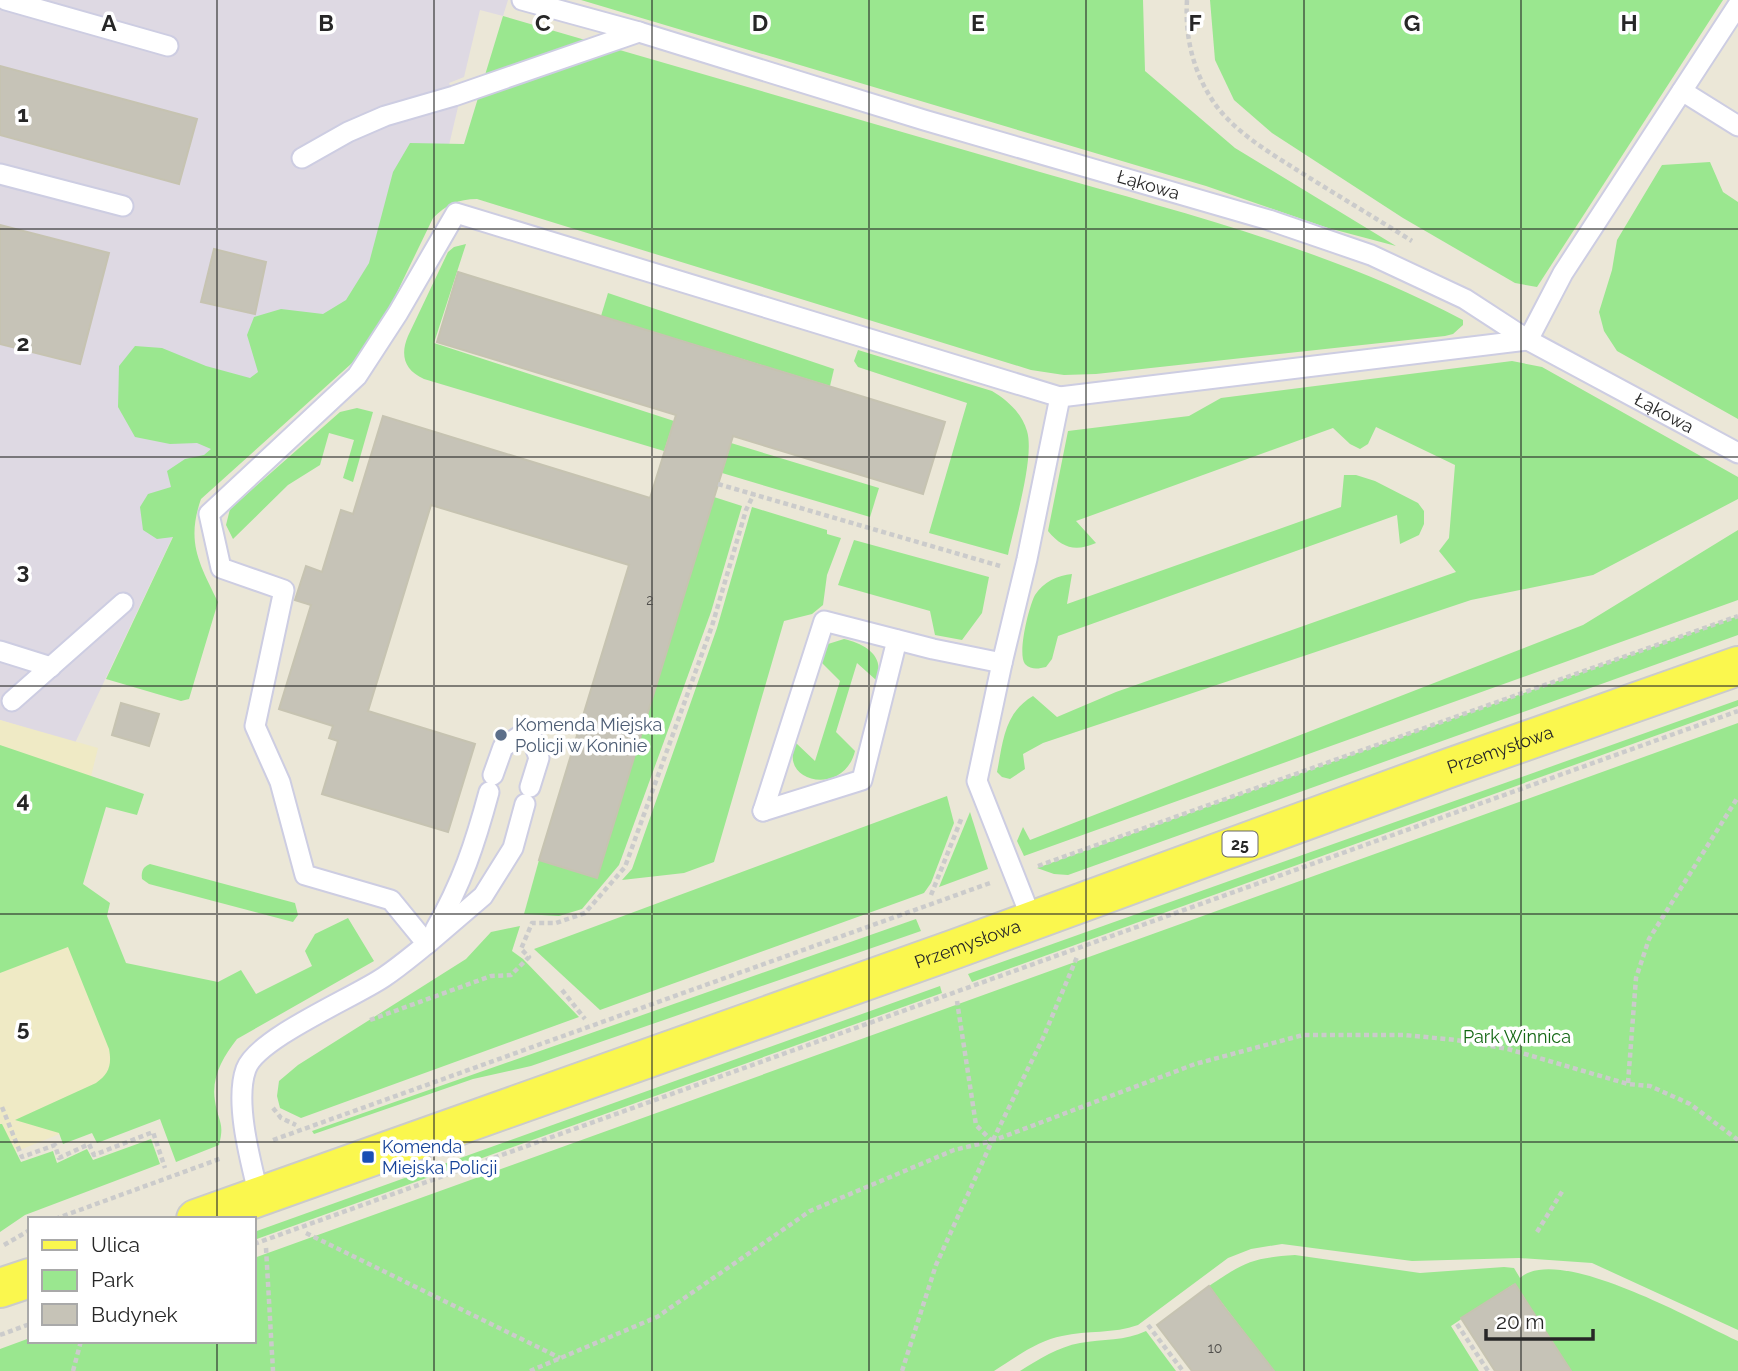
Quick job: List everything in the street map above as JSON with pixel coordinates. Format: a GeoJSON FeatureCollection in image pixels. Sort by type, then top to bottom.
{"type":"FeatureCollection","features":[{"type":"Feature","properties":{"kind":"main road","name":"Przemysłowa"},"geometry":{"type":"LineString","coordinates":[[201,1217],[1738,666]]}},
{"type":"Feature","properties":{"kind":"main road"},"geometry":{"type":"LineString","coordinates":[[0,1289],[28,1279]]}},
{"type":"Feature","properties":{"kind":"lane"},"geometry":{"type":"LineString","coordinates":[[6,0],[168,46]]}},
{"type":"Feature","properties":{"kind":"lane","name":"Łąkowa"},"geometry":{"type":"LineString","coordinates":[[522,0],[639,32],[911,116],[1281,224],[1371,255],[1465,299],[1528,340],[1738,453]]}},
{"type":"Feature","properties":{"kind":"lane"},"geometry":{"type":"LineString","coordinates":[[427,944],[391,900],[305,875],[280,782],[255,726],[284,590],[221,568],[209,514],[357,376],[398,313],[456,213],[1060,397],[1528,340],[1563,274],[1738,5]]}},
{"type":"Feature","properties":{"kind":"lane"},"geometry":{"type":"LineString","coordinates":[[302,158],[348,132],[385,116],[454,96],[639,32]]}},
{"type":"Feature","properties":{"kind":"lane"},"geometry":{"type":"LineString","coordinates":[[1682,91],[1738,126]]}},
{"type":"Feature","properties":{"kind":"lane"},"geometry":{"type":"LineString","coordinates":[[0,174],[123,206]]}},
{"type":"Feature","properties":{"kind":"lane"},"geometry":{"type":"LineString","coordinates":[[1032,920],[977,781],[1026,566],[1060,397]]}},
{"type":"Feature","properties":{"kind":"lane"},"geometry":{"type":"LineString","coordinates":[[12,701],[122,603]]}},
{"type":"Feature","properties":{"kind":"lane"},"geometry":{"type":"LineString","coordinates":[[897,640],[862,779],[763,811],[824,621],[1002,663]]}},
{"type":"Feature","properties":{"kind":"lane"},"geometry":{"type":"LineString","coordinates":[[0,651],[51,667]]}},
{"type":"Feature","properties":{"kind":"lane"},"geometry":{"type":"LineString","coordinates":[[259,1196],[248,1149],[242,1086],[247,1066],[271,1043],[383,978],[427,944],[483,895],[513,848],[539,758],[529,730],[503,747],[470,858],[453,899],[427,944]]}},
{"type":"Feature","properties":{"kind":"path"},"geometry":{"type":"LineString","coordinates":[[1187,0],[1188,41],[1199,74],[1212,100],[1238,128],[1270,152],[1421,246]]}},
{"type":"Feature","properties":{"kind":"path"},"geometry":{"type":"LineString","coordinates":[[718,484],[1026,566]]}},
{"type":"Feature","properties":{"kind":"path"},"geometry":{"type":"LineString","coordinates":[[358,1024],[491,976],[511,975],[529,957],[521,949],[532,923],[556,923],[585,913],[625,867],[712,626],[746,510],[754,494]]}},
{"type":"Feature","properties":{"kind":"path"},"geometry":{"type":"LineString","coordinates":[[61,1217],[1738,616]]}},
{"type":"Feature","properties":{"kind":"path"},"geometry":{"type":"LineString","coordinates":[[256,1243],[1738,711]]}},
{"type":"Feature","properties":{"kind":"path"},"geometry":{"type":"LineString","coordinates":[[1628,1084],[1636,978],[1649,939],[1738,797]]}},
{"type":"Feature","properties":{"kind":"path"},"geometry":{"type":"LineString","coordinates":[[902,1371],[936,1265],[992,1141],[1043,1038],[1077,957]]}},
{"type":"Feature","properties":{"kind":"path"},"geometry":{"type":"LineString","coordinates":[[562,990],[585,1019]]}},
{"type":"Feature","properties":{"kind":"path"},"geometry":{"type":"LineString","coordinates":[[957,1001],[975,1125],[992,1141]]}},
{"type":"Feature","properties":{"kind":"path"},"geometry":{"type":"LineString","coordinates":[[530,1371],[657,1317],[810,1211],[954,1150],[992,1141],[1195,1064],[1303,1035],[1405,1035],[1508,1049],[1628,1084],[1650,1086],[1690,1104],[1738,1140]]}},
{"type":"Feature","properties":{"kind":"path"},"geometry":{"type":"LineString","coordinates":[[271,1103],[273,1110],[281,1118],[296,1125]]}},
{"type":"Feature","properties":{"kind":"path"},"geometry":{"type":"LineString","coordinates":[[2,1107],[22,1157],[55,1145],[59,1157],[89,1144],[94,1155],[153,1132],[165,1168]]}},
{"type":"Feature","properties":{"kind":"path"},"geometry":{"type":"LineString","coordinates":[[1537,1232],[1563,1190]]}},
{"type":"Feature","properties":{"kind":"path"},"geometry":{"type":"LineString","coordinates":[[0,1247],[28,1231]]}},
{"type":"Feature","properties":{"kind":"path"},"geometry":{"type":"LineString","coordinates":[[306,1233],[561,1358]]}},
{"type":"Feature","properties":{"kind":"path"},"geometry":{"type":"LineString","coordinates":[[266,1248],[273,1371]]}},
{"type":"Feature","properties":{"kind":"path"},"geometry":{"type":"LineString","coordinates":[[1457,1324],[1488,1371]]}},
{"type":"Feature","properties":{"kind":"path"},"geometry":{"type":"LineString","coordinates":[[0,1335],[28,1325]]}},
{"type":"Feature","properties":{"kind":"path"},"geometry":{"type":"LineString","coordinates":[[1148,1325],[1183,1371]]}},
{"type":"Feature","properties":{"kind":"path"},"geometry":{"type":"LineString","coordinates":[[73,1371],[80,1343]]}},
{"type":"Feature","properties":{"kind":"shaded area"},"geometry":{"type":"Polygon","coordinates":[[[0,0],[508,0],[503,16],[480,10],[464,77],[449,83],[458,107],[433,213],[192,496],[75,743],[0,720],[0,0]]]}},
{"type":"Feature","properties":{"kind":"shaded area"},"geometry":{"type":"Polygon","coordinates":[[[0,720],[98,748],[68,869],[156,1095],[0,1158],[0,720]]]}},
{"type":"Feature","properties":{"kind":"green space"},"geometry":{"type":"Polygon","coordinates":[[[581,0],[1143,0],[1145,71],[1235,148],[1396,246],[1328,228],[1206,186],[581,0]]]}},
{"type":"Feature","properties":{"kind":"green space"},"geometry":{"type":"Polygon","coordinates":[[[1210,0],[1723,0],[1537,287],[1515,283],[1403,218],[1272,133],[1234,100],[1215,60],[1210,0]]]}},
{"type":"Feature","properties":{"kind":"green space"},"geometry":{"type":"Polygon","coordinates":[[[503,16],[1256,235],[1309,253],[1413,295],[1463,320],[1463,325],[1453,334],[1445,336],[1096,374],[1064,375],[1031,370],[477,199],[458,202],[433,218],[371,346],[201,499],[195,540],[200,564],[218,602],[189,699],[181,701],[106,679],[173,537],[157,539],[143,530],[140,507],[148,494],[171,487],[167,471],[185,459],[204,455],[211,449],[197,443],[170,444],[135,437],[118,407],[119,366],[135,346],[162,348],[206,366],[250,378],[258,372],[247,335],[254,317],[281,309],[323,314],[346,300],[369,263],[393,172],[410,143],[464,144],[503,16]]]}},
{"type":"Feature","properties":{"kind":"green space"},"geometry":{"type":"Polygon","coordinates":[[[1710,162],[1723,192],[1738,202],[1738,419],[1617,351],[1604,331],[1599,312],[1612,270],[1617,240],[1662,165],[1710,162]]]}},
{"type":"Feature","properties":{"kind":"green space"},"geometry":{"type":"Polygon","coordinates":[[[466,244],[434,343],[674,421],[664,451],[424,379],[412,371],[404,356],[408,336],[448,252],[454,247],[466,244]]]}},
{"type":"Feature","properties":{"kind":"green space"},"geometry":{"type":"Polygon","coordinates":[[[608,293],[834,369],[830,386],[601,316],[608,293]]]}},
{"type":"Feature","properties":{"kind":"green space"},"geometry":{"type":"Polygon","coordinates":[[[858,350],[992,391],[1018,413],[1025,424],[1029,443],[1023,492],[1008,555],[929,533],[967,403],[858,367],[854,361],[858,350]]]}},
{"type":"Feature","properties":{"kind":"green space"},"geometry":{"type":"Polygon","coordinates":[[[1512,361],[1542,367],[1738,477],[1738,499],[1593,575],[1471,600],[1043,743],[1023,754],[1025,769],[1010,779],[997,772],[1003,739],[1010,720],[1023,703],[1033,696],[1057,717],[1116,692],[1456,572],[1439,551],[1449,538],[1455,465],[1376,427],[1368,444],[1360,449],[1350,444],[1333,428],[1076,521],[1096,543],[1075,548],[1064,545],[1048,531],[1068,431],[1189,416],[1221,398],[1512,361]]]}},
{"type":"Feature","properties":{"kind":"green space"},"geometry":{"type":"Polygon","coordinates":[[[357,408],[373,412],[353,482],[343,478],[354,440],[329,433],[320,465],[288,485],[233,539],[226,525],[230,509],[340,412],[357,408]]]}},
{"type":"Feature","properties":{"kind":"green space"},"geometry":{"type":"Polygon","coordinates":[[[731,443],[879,488],[870,517],[722,473],[731,443]]]}},
{"type":"Feature","properties":{"kind":"green space"},"geometry":{"type":"Polygon","coordinates":[[[1344,475],[1356,475],[1375,481],[1418,503],[1424,511],[1424,524],[1419,535],[1400,544],[1397,515],[1058,636],[1052,659],[1046,667],[1035,668],[1025,664],[1022,651],[1030,609],[1038,590],[1051,580],[1072,574],[1067,604],[1341,507],[1344,475]]]}},
{"type":"Feature","properties":{"kind":"green space"},"geometry":{"type":"Polygon","coordinates":[[[714,497],[742,506],[711,612],[619,865],[582,909],[559,916],[524,914],[539,860],[714,497]]]}},
{"type":"Feature","properties":{"kind":"green space"},"geometry":{"type":"Polygon","coordinates":[[[752,507],[827,530],[827,534],[841,538],[827,575],[823,605],[812,614],[784,621],[714,862],[684,873],[622,880],[632,869],[717,628],[752,507]]]}},
{"type":"Feature","properties":{"kind":"green space"},"geometry":{"type":"Polygon","coordinates":[[[1738,530],[1738,600],[1024,856],[1017,841],[1023,827],[1030,840],[1583,625],[1738,530]]]}},
{"type":"Feature","properties":{"kind":"green space"},"geometry":{"type":"Polygon","coordinates":[[[854,540],[989,577],[982,613],[962,640],[935,635],[930,611],[838,585],[854,540]]]}},
{"type":"Feature","properties":{"kind":"green space"},"geometry":{"type":"Polygon","coordinates":[[[1738,616],[1738,635],[1068,875],[1054,874],[1037,868],[1738,616]]]}},
{"type":"Feature","properties":{"kind":"green space"},"geometry":{"type":"Polygon","coordinates":[[[844,639],[872,652],[878,664],[878,672],[876,680],[857,663],[836,732],[855,751],[849,766],[838,775],[814,779],[803,775],[796,768],[793,757],[796,743],[815,761],[840,681],[820,661],[828,644],[844,639]]]}},
{"type":"Feature","properties":{"kind":"green space"},"geometry":{"type":"Polygon","coordinates":[[[1738,700],[1738,706],[972,982],[968,974],[1738,700]]]}},
{"type":"Feature","properties":{"kind":"green space","name":"Park Winnica"},"geometry":{"type":"Polygon","coordinates":[[[1738,723],[1738,1330],[1592,1263],[1519,1258],[1412,1261],[1282,1244],[1251,1249],[1228,1258],[1138,1325],[1120,1330],[1053,1338],[1027,1350],[994,1371],[0,1371],[0,1349],[28,1339],[28,1343],[256,1343],[256,1257],[1738,723]]]}},
{"type":"Feature","properties":{"kind":"green space"},"geometry":{"type":"Polygon","coordinates":[[[0,745],[144,794],[137,815],[106,807],[83,884],[110,903],[107,916],[126,963],[218,982],[241,970],[256,994],[312,966],[305,951],[315,934],[348,918],[374,961],[237,1039],[223,1060],[215,1084],[215,1101],[221,1127],[219,1145],[176,1162],[160,1119],[97,1143],[92,1133],[63,1144],[59,1133],[15,1120],[96,1083],[107,1073],[110,1060],[109,1049],[68,947],[0,973],[0,745]]]}},
{"type":"Feature","properties":{"kind":"green space"},"geometry":{"type":"Polygon","coordinates":[[[947,796],[954,823],[931,883],[924,893],[600,1010],[534,949],[947,796]]]}},
{"type":"Feature","properties":{"kind":"green space"},"geometry":{"type":"Polygon","coordinates":[[[970,812],[988,869],[939,887],[970,812]]]}},
{"type":"Feature","properties":{"kind":"green space"},"geometry":{"type":"Polygon","coordinates":[[[150,864],[295,903],[298,915],[293,922],[149,884],[142,879],[142,874],[144,868],[150,864]]]}},
{"type":"Feature","properties":{"kind":"green space"},"geometry":{"type":"Polygon","coordinates":[[[916,919],[921,931],[531,1066],[473,1079],[314,1134],[312,1131],[916,919]]]}},
{"type":"Feature","properties":{"kind":"green space"},"geometry":{"type":"Polygon","coordinates":[[[520,926],[512,951],[579,1017],[301,1118],[280,1108],[277,1096],[279,1081],[298,1065],[466,959],[491,932],[520,926]]]}},
{"type":"Feature","properties":{"kind":"green space"},"geometry":{"type":"Polygon","coordinates":[[[940,986],[942,993],[256,1239],[256,1231],[940,986]]]}},
{"type":"Feature","properties":{"kind":"green space"},"geometry":{"type":"Polygon","coordinates":[[[0,1124],[21,1162],[53,1151],[57,1163],[87,1149],[93,1160],[151,1139],[160,1164],[25,1215],[0,1232],[0,1124]]]}},
{"type":"Feature","properties":{"kind":"green space"},"geometry":{"type":"Polygon","coordinates":[[[1295,1255],[1420,1273],[1504,1267],[1514,1268],[1520,1278],[1539,1270],[1564,1270],[1595,1278],[1661,1303],[1738,1341],[1738,1371],[1571,1371],[1514,1284],[1451,1326],[1479,1371],[1274,1371],[1209,1286],[1249,1263],[1295,1255]]]}},
{"type":"Feature","properties":{"kind":"green space"},"geometry":{"type":"Polygon","coordinates":[[[1146,1331],[1176,1371],[1020,1371],[1064,1347],[1122,1338],[1146,1331]]]}},
{"type":"Feature","properties":{"kind":"building"},"geometry":{"type":"Polygon","coordinates":[[[0,66],[197,119],[179,184],[0,135],[0,66]]]}},
{"type":"Feature","properties":{"kind":"building"},"geometry":{"type":"Polygon","coordinates":[[[0,225],[109,253],[80,364],[0,344],[0,225]]]}},
{"type":"Feature","properties":{"kind":"building"},"geometry":{"type":"Polygon","coordinates":[[[214,249],[266,262],[255,314],[201,302],[214,249]]]}},
{"type":"Feature","properties":{"kind":"building"},"geometry":{"type":"Polygon","coordinates":[[[458,272],[945,422],[923,494],[733,436],[597,878],[539,860],[629,565],[431,505],[368,711],[475,744],[448,832],[322,794],[338,741],[329,738],[333,726],[279,709],[311,605],[295,600],[306,566],[322,572],[341,510],[353,514],[383,416],[650,498],[676,415],[437,342],[458,272]]]}},
{"type":"Feature","properties":{"kind":"building"},"geometry":{"type":"Polygon","coordinates":[[[121,703],[159,714],[149,746],[112,735],[121,703]]]}},
{"type":"Feature","properties":{"kind":"building"},"geometry":{"type":"Polygon","coordinates":[[[1515,1284],[1571,1371],[1495,1371],[1461,1318],[1515,1284]]]}},
{"type":"Feature","properties":{"kind":"building"},"geometry":{"type":"Polygon","coordinates":[[[1209,1286],[1274,1371],[1192,1371],[1157,1325],[1209,1286]]]}},
{"type":"Feature","properties":{"kind":"place","name":"Komenda Miejska Policji w Koninie"},"geometry":{"type":"Point","coordinates":[501,735]}},
{"type":"Feature","properties":{"kind":"place","name":"Komenda Miejska Policji"},"geometry":{"type":"Point","coordinates":[368,1157]}}]}
